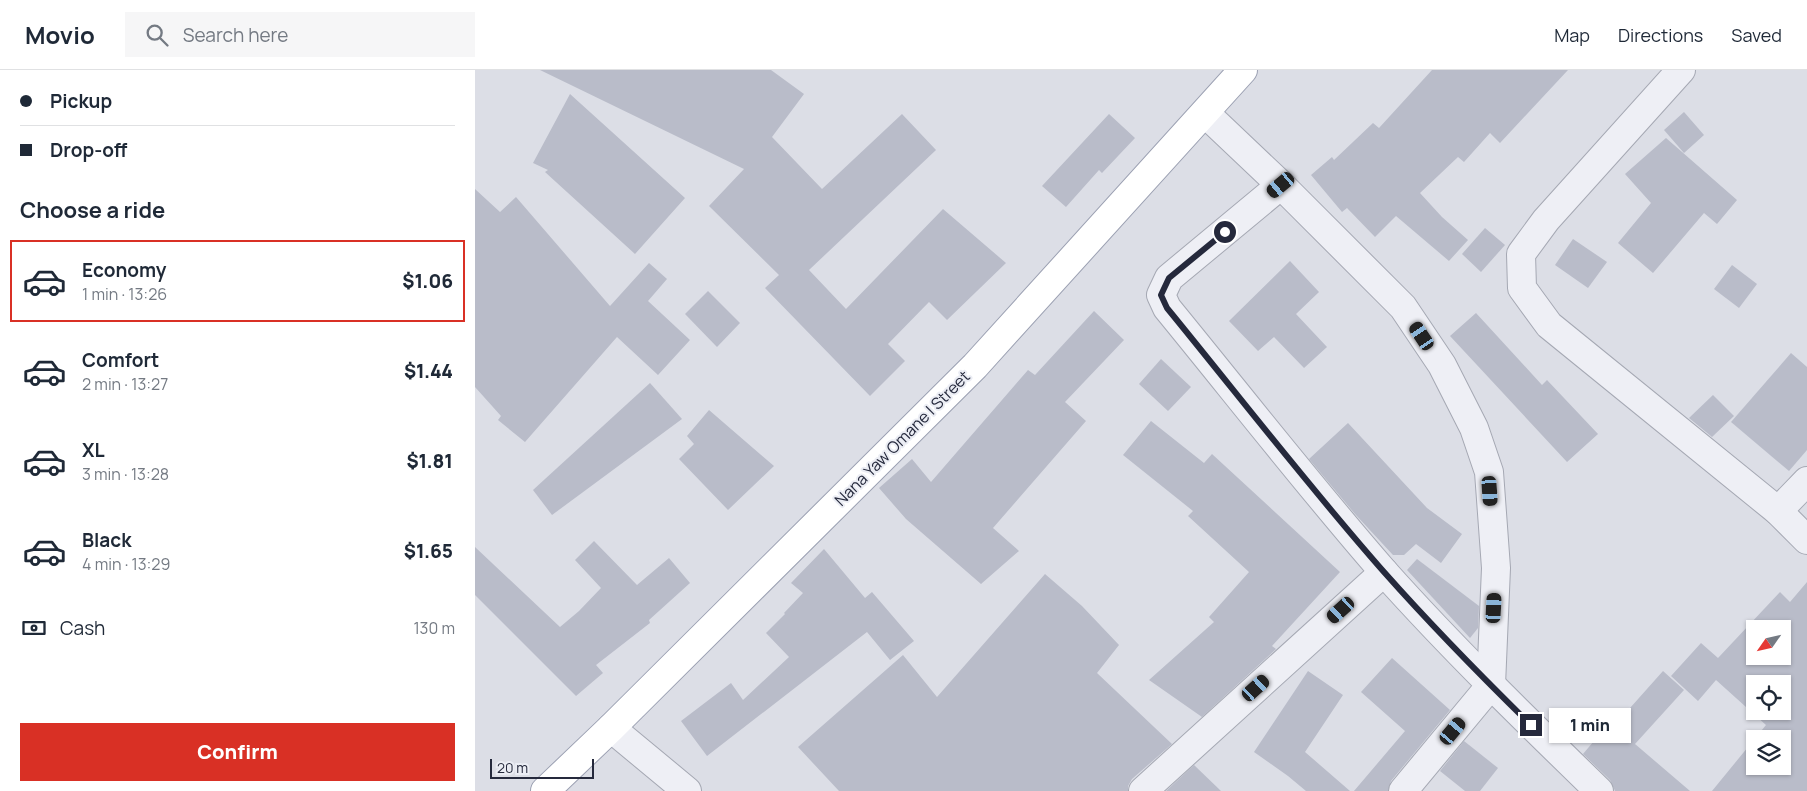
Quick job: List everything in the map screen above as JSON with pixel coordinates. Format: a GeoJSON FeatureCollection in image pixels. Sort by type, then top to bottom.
{"type":"FeatureCollection","features":[{"type":"Feature","properties":{"kind":"main road","name":"Nana Yaw Omane I Street"},"geometry":{"type":"LineString","coordinates":[[545,791],[611,728],[975,366],[1205,113],[1239,71]]}},
{"type":"Feature","properties":{"kind":"street"},"geometry":{"type":"LineString","coordinates":[[1681,70],[1546,220],[1521,254],[1522,288],[1549,325],[1778,511],[1807,540]]}},
{"type":"Feature","properties":{"kind":"street"},"geometry":{"type":"LineString","coordinates":[[1205,113],[1281,185],[1403,307],[1442,365],[1473,428],[1489,472],[1495,559],[1491,686],[1403,791]]}},
{"type":"Feature","properties":{"kind":"street"},"geometry":{"type":"LineString","coordinates":[[1281,185],[1169,278],[1161,295],[1167,308],[1384,572],[1491,686],[1599,791]]}},
{"type":"Feature","properties":{"kind":"street"},"geometry":{"type":"LineString","coordinates":[[1778,511],[1807,481]]}},
{"type":"Feature","properties":{"kind":"street"},"geometry":{"type":"LineString","coordinates":[[1143,791],[1384,572]]}},
{"type":"Feature","properties":{"kind":"street"},"geometry":{"type":"LineString","coordinates":[[611,728],[687,791]]}},
{"type":"Feature","properties":{"kind":"building"},"geometry":{"type":"Polygon","coordinates":[[[540,70],[771,70],[804,94],[772,137],[822,189],[902,114],[936,150],[809,270],[846,309],[943,209],[1006,263],[947,320],[929,302],[888,344],[905,361],[870,396],[765,288],[779,275],[709,206],[744,169],[540,70]]]}},
{"type":"Feature","properties":{"kind":"building"},"geometry":{"type":"Polygon","coordinates":[[[1432,70],[1568,70],[1500,143],[1490,133],[1464,162],[1458,157],[1420,193],[1442,217],[1468,240],[1449,261],[1396,216],[1375,237],[1347,208],[1342,212],[1311,175],[1332,157],[1334,160],[1373,123],[1379,128],[1432,70]]]}},
{"type":"Feature","properties":{"kind":"building"},"geometry":{"type":"Polygon","coordinates":[[[570,94],[685,198],[635,254],[545,172],[548,170],[533,163],[570,94]]]}},
{"type":"Feature","properties":{"kind":"building"},"geometry":{"type":"Polygon","coordinates":[[[1684,112],[1704,135],[1684,153],[1664,130],[1684,112]]]}},
{"type":"Feature","properties":{"kind":"building"},"geometry":{"type":"Polygon","coordinates":[[[1109,114],[1135,138],[1102,173],[1099,170],[1066,207],[1042,186],[1109,114]]]}},
{"type":"Feature","properties":{"kind":"building"},"geometry":{"type":"Polygon","coordinates":[[[1666,138],[1737,200],[1717,224],[1704,213],[1653,273],[1618,243],[1651,203],[1625,174],[1666,138]]]}},
{"type":"Feature","properties":{"kind":"building"},"geometry":{"type":"Polygon","coordinates":[[[475,189],[500,212],[516,197],[610,306],[649,263],[667,279],[648,301],[690,340],[658,375],[617,337],[525,442],[498,420],[501,416],[475,387],[475,189]]]}},
{"type":"Feature","properties":{"kind":"building"},"geometry":{"type":"Polygon","coordinates":[[[1485,228],[1505,245],[1481,272],[1462,254],[1485,228]]]}},
{"type":"Feature","properties":{"kind":"building"},"geometry":{"type":"Polygon","coordinates":[[[1573,239],[1607,262],[1588,288],[1555,265],[1573,239]]]}},
{"type":"Feature","properties":{"kind":"building"},"geometry":{"type":"Polygon","coordinates":[[[1290,261],[1319,292],[1296,314],[1327,347],[1304,368],[1274,337],[1258,351],[1229,321],[1290,261]]]}},
{"type":"Feature","properties":{"kind":"building"},"geometry":{"type":"Polygon","coordinates":[[[1732,265],[1757,284],[1739,308],[1714,289],[1732,265]]]}},
{"type":"Feature","properties":{"kind":"building"},"geometry":{"type":"Polygon","coordinates":[[[708,291],[740,323],[717,347],[685,314],[708,291]]]}},
{"type":"Feature","properties":{"kind":"building"},"geometry":{"type":"Polygon","coordinates":[[[1094,311],[1124,340],[1065,402],[1086,421],[993,528],[1019,551],[981,584],[906,519],[879,488],[912,459],[931,482],[1028,370],[1035,375],[1094,311]]]}},
{"type":"Feature","properties":{"kind":"building"},"geometry":{"type":"Polygon","coordinates":[[[1476,313],[1542,385],[1547,380],[1598,434],[1567,462],[1450,336],[1476,313]]]}},
{"type":"Feature","properties":{"kind":"building"},"geometry":{"type":"Polygon","coordinates":[[[1791,353],[1807,367],[1807,450],[1789,471],[1731,422],[1791,353]]]}},
{"type":"Feature","properties":{"kind":"building"},"geometry":{"type":"Polygon","coordinates":[[[1161,359],[1191,387],[1168,411],[1139,384],[1161,359]]]}},
{"type":"Feature","properties":{"kind":"building"},"geometry":{"type":"Polygon","coordinates":[[[650,383],[682,419],[552,515],[533,490],[650,383]]]}},
{"type":"Feature","properties":{"kind":"building"},"geometry":{"type":"Polygon","coordinates":[[[1713,395],[1734,416],[1712,437],[1689,418],[1713,395]]]}},
{"type":"Feature","properties":{"kind":"building"},"geometry":{"type":"Polygon","coordinates":[[[709,410],[774,466],[728,510],[679,459],[694,444],[687,436],[709,410]]]}},
{"type":"Feature","properties":{"kind":"building"},"geometry":{"type":"Polygon","coordinates":[[[1151,421],[1204,463],[1212,454],[1340,572],[1272,646],[1276,649],[1202,717],[1149,680],[1214,622],[1209,617],[1249,572],[1188,516],[1193,511],[1123,455],[1151,421]]]}},
{"type":"Feature","properties":{"kind":"building"},"geometry":{"type":"Polygon","coordinates":[[[1348,423],[1427,508],[1462,534],[1441,563],[1416,544],[1404,555],[1393,555],[1355,514],[1309,459],[1348,423]]]}},
{"type":"Feature","properties":{"kind":"building"},"geometry":{"type":"Polygon","coordinates":[[[594,541],[637,585],[669,558],[690,583],[649,620],[650,623],[596,665],[603,673],[576,696],[475,595],[475,547],[560,627],[579,611],[601,588],[575,560],[594,541]]]}},
{"type":"Feature","properties":{"kind":"building"},"geometry":{"type":"Polygon","coordinates":[[[824,549],[865,598],[872,592],[914,641],[890,660],[867,632],[707,756],[681,721],[731,683],[743,700],[789,657],[766,633],[803,593],[791,583],[824,549]]]}},
{"type":"Feature","properties":{"kind":"building"},"geometry":{"type":"Polygon","coordinates":[[[1417,559],[1479,606],[1478,628],[1470,638],[1407,570],[1417,559]]]}},
{"type":"Feature","properties":{"kind":"building"},"geometry":{"type":"Polygon","coordinates":[[[1045,574],[1082,606],[1119,645],[1097,673],[1172,744],[1132,779],[1128,786],[1128,791],[839,791],[798,747],[903,655],[937,697],[1045,574]]]}},
{"type":"Feature","properties":{"kind":"building"},"geometry":{"type":"Polygon","coordinates":[[[1807,582],[1807,791],[1712,791],[1746,749],[1746,775],[1791,775],[1791,730],[1762,730],[1766,725],[1760,720],[1791,720],[1791,675],[1746,675],[1746,707],[1716,680],[1698,701],[1671,676],[1701,643],[1718,658],[1746,628],[1746,665],[1791,665],[1791,620],[1754,620],[1780,592],[1790,602],[1807,582]]]}},
{"type":"Feature","properties":{"kind":"building"},"geometry":{"type":"Polygon","coordinates":[[[1392,658],[1450,710],[1391,781],[1388,791],[1354,791],[1405,731],[1361,692],[1392,658]]]}},
{"type":"Feature","properties":{"kind":"building"},"geometry":{"type":"Polygon","coordinates":[[[1308,671],[1343,695],[1305,752],[1350,791],[1306,791],[1254,752],[1308,671]]]}},
{"type":"Feature","properties":{"kind":"building"},"geometry":{"type":"Polygon","coordinates":[[[1663,671],[1684,690],[1635,744],[1690,791],[1615,791],[1610,780],[1583,754],[1610,722],[1614,726],[1663,671]]]}},
{"type":"Feature","properties":{"kind":"building"},"geometry":{"type":"Polygon","coordinates":[[[1464,741],[1498,768],[1480,791],[1465,791],[1440,771],[1464,741]]]}},
{"type":"Feature","properties":{"kind":"building"},"geometry":{"type":"Polygon","coordinates":[[[1194,765],[1221,791],[1166,791],[1194,765]]]}},
{"type":"Feature","properties":{"kind":"route"},"geometry":{"type":"LineString","coordinates":[[1225,232],[1169,278],[1161,295],[1167,308],[1384,572],[1491,686],[1531,725]]}}]}
